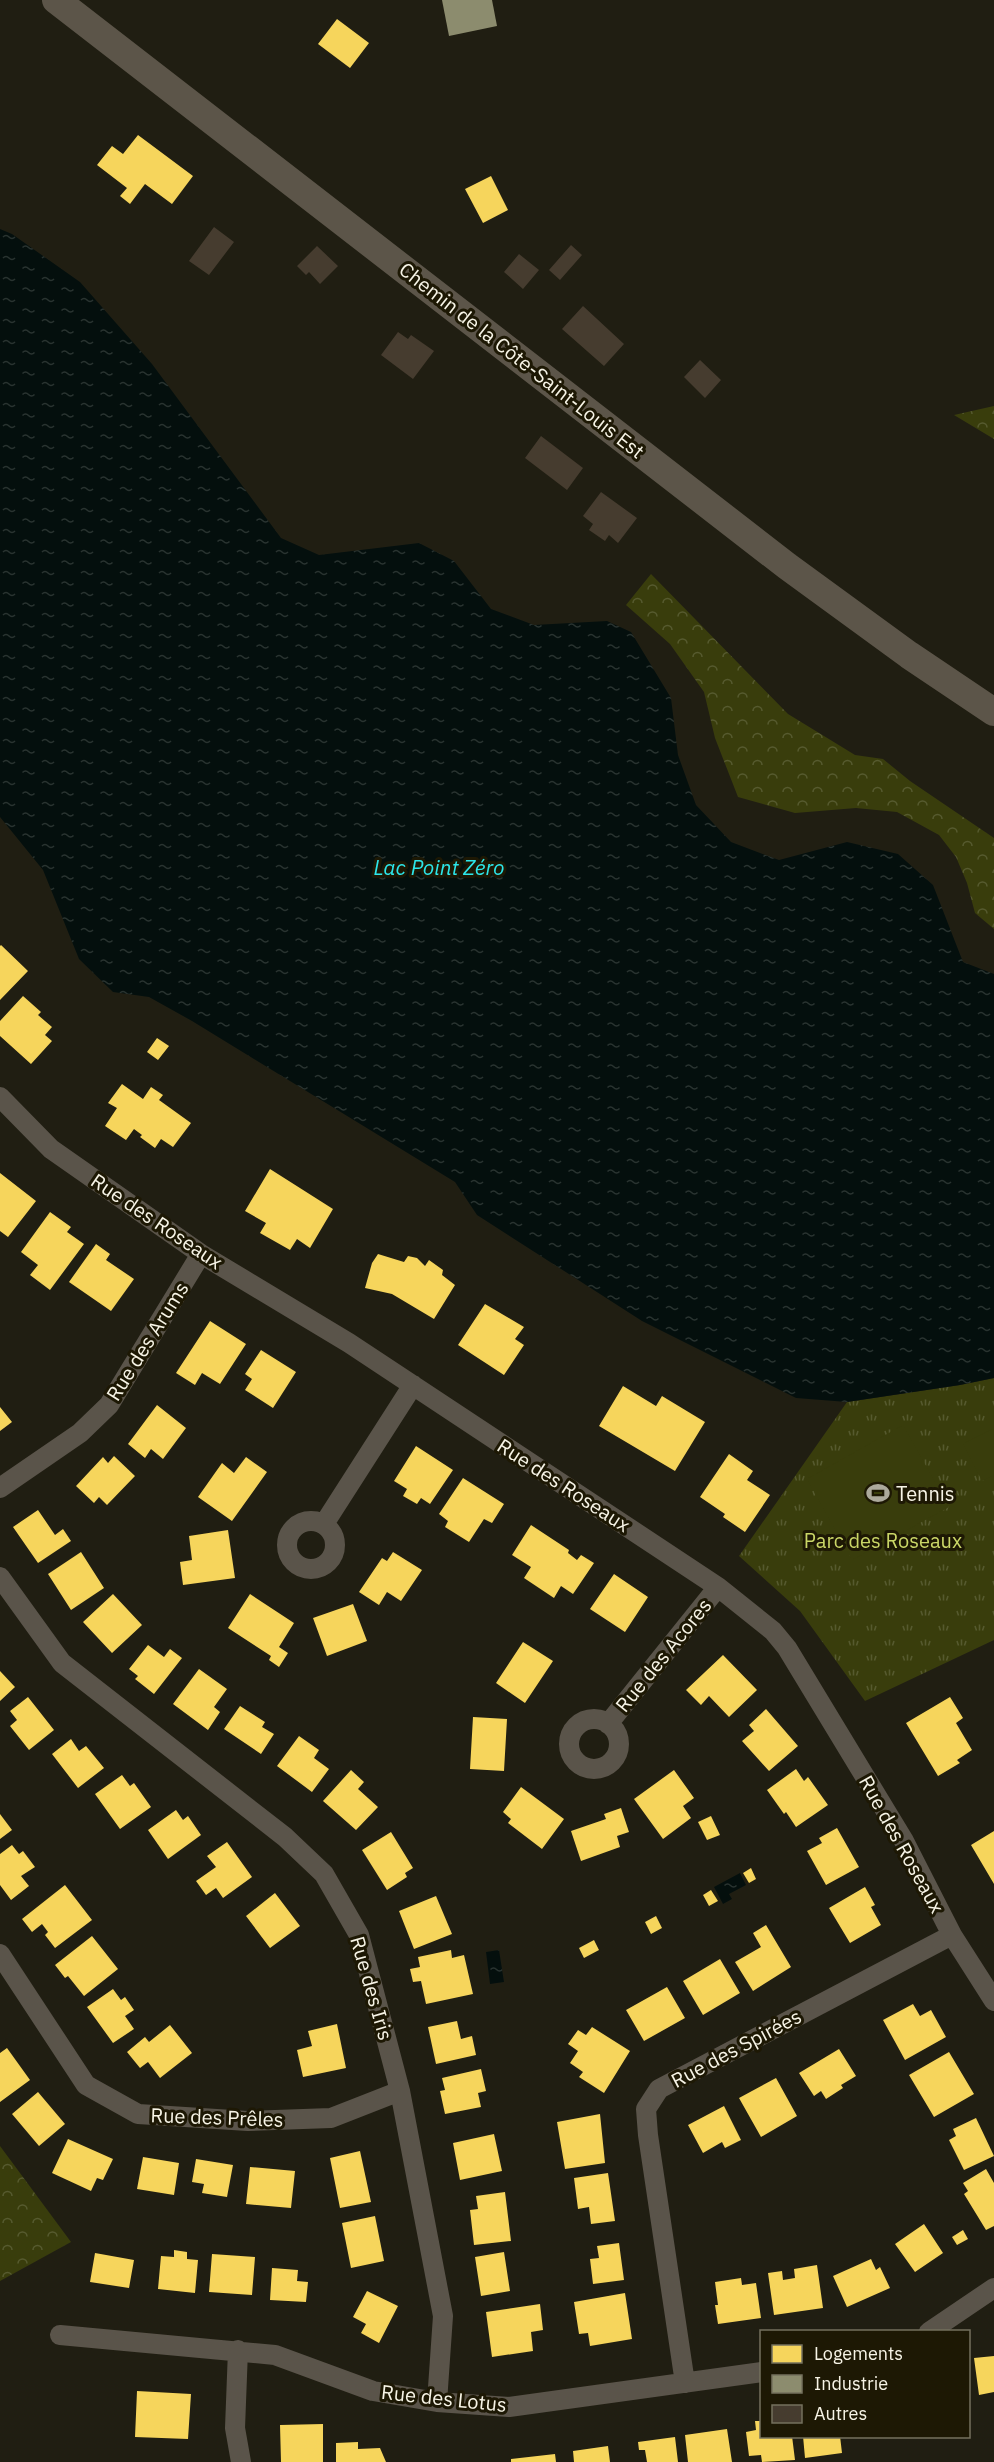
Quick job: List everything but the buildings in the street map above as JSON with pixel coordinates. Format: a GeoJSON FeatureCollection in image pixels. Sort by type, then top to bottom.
{"type":"FeatureCollection","features":[{"type":"Feature","properties":{"kind":"street","name":"Chemin de la Côte-Saint-Louis Est"},"geometry":{"type":"LineString","coordinates":[[59,1],[778,559],[909,655],[994,712]]}},
{"type":"Feature","properties":{"kind":"street","name":"Rue des Roseaux"},"geometry":{"type":"LineString","coordinates":[[0,1097],[51,1149],[201,1254],[349,1342],[718,1587],[773,1631],[787,1648],[904,1841],[952,1935],[994,2001]]}},
{"type":"Feature","properties":{"kind":"street","name":"Rue des Arums"},"geometry":{"type":"LineString","coordinates":[[0,1488],[80,1433],[109,1405],[130,1374],[201,1254]]}},
{"type":"Feature","properties":{"kind":"street"},"geometry":{"type":"LineString","coordinates":[[324,1524],[413,1385]]}},
{"type":"Feature","properties":{"kind":"street","name":"Rue des Iris"},"geometry":{"type":"LineString","coordinates":[[0,1578],[62,1663],[285,1837],[324,1874],[359,1935],[400,2091],[443,2316],[437,2402]]}},
{"type":"Feature","properties":{"kind":"street","name":"Rue des Acores"},"geometry":{"type":"LineString","coordinates":[[608,1724],[718,1587]]}},
{"type":"Feature","properties":{"kind":"street","name":"Rue des Spirées"},"geometry":{"type":"LineString","coordinates":[[685,2383],[646,2109],[659,2089],[952,1935]]}},
{"type":"Feature","properties":{"kind":"street","name":"Rue des Prêles"},"geometry":{"type":"LineString","coordinates":[[0,1954],[86,2085],[138,2114],[248,2121],[331,2118],[400,2091]]}},
{"type":"Feature","properties":{"kind":"street"},"geometry":{"type":"LineString","coordinates":[[931,2330],[994,2288]]}},
{"type":"Feature","properties":{"kind":"street","name":"Rue des Lotus"},"geometry":{"type":"LineString","coordinates":[[60,2336],[275,2355],[373,2391],[437,2402],[509,2408],[760,2372]]}},
{"type":"Feature","properties":{"kind":"street"},"geometry":{"type":"LineString","coordinates":[[238,2350],[236,2428],[241,2462]]}},
{"type":"Feature","properties":{"kind":"green space"},"geometry":{"type":"Polygon","coordinates":[[[994,406],[994,439],[954,415],[994,406]]]}},
{"type":"Feature","properties":{"kind":"green space"},"geometry":{"type":"Polygon","coordinates":[[[651,574],[788,714],[855,755],[883,759],[910,781],[994,838],[994,929],[975,913],[967,883],[956,857],[939,835],[897,812],[856,808],[795,813],[738,797],[715,738],[704,692],[670,644],[626,605],[651,574]]]}},
{"type":"Feature","properties":{"kind":"green space","name":"Parc des Roseaux"},"geometry":{"type":"Polygon","coordinates":[[[994,1378],[994,1640],[865,1701],[800,1611],[739,1556],[847,1402],[994,1378]]]}},
{"type":"Feature","properties":{"kind":"green space","name":"Tennis"},"geometry":{"type":"Polygon","coordinates":[[[903,1425],[949,1507],[852,1560],[807,1479],[903,1425]]]}},
{"type":"Feature","properties":{"kind":"green space"},"geometry":{"type":"Polygon","coordinates":[[[994,1428],[994,1475],[982,1481],[963,1444],[994,1428]]]}},
{"type":"Feature","properties":{"kind":"green space"},"geometry":{"type":"Polygon","coordinates":[[[0,2146],[71,2242],[0,2281],[0,2146]]]}},
{"type":"Feature","properties":{"kind":"water","name":"Lac Point Zéro"},"geometry":{"type":"Polygon","coordinates":[[[0,229],[12,234],[80,282],[152,364],[281,538],[319,555],[419,543],[454,561],[491,609],[534,625],[607,621],[631,632],[671,698],[678,755],[696,805],[731,842],[779,860],[847,842],[898,854],[933,885],[963,962],[994,974],[994,1378],[847,1402],[796,1398],[642,1321],[477,1215],[455,1182],[149,997],[113,992],[79,959],[43,870],[0,817],[0,229]]]}},
{"type":"Feature","properties":{"kind":"water"},"geometry":{"type":"Polygon","coordinates":[[[740,1873],[746,1885],[729,1894],[732,1899],[723,1904],[714,1887],[740,1873]]]}},
{"type":"Feature","properties":{"kind":"water"},"geometry":{"type":"Polygon","coordinates":[[[499,1950],[504,1982],[490,1984],[486,1952],[499,1950]]]}},
{"type":"Feature","properties":{"kind":"place","name":"Tennis"},"geometry":{"type":"Point","coordinates":[878,1493]}}]}
